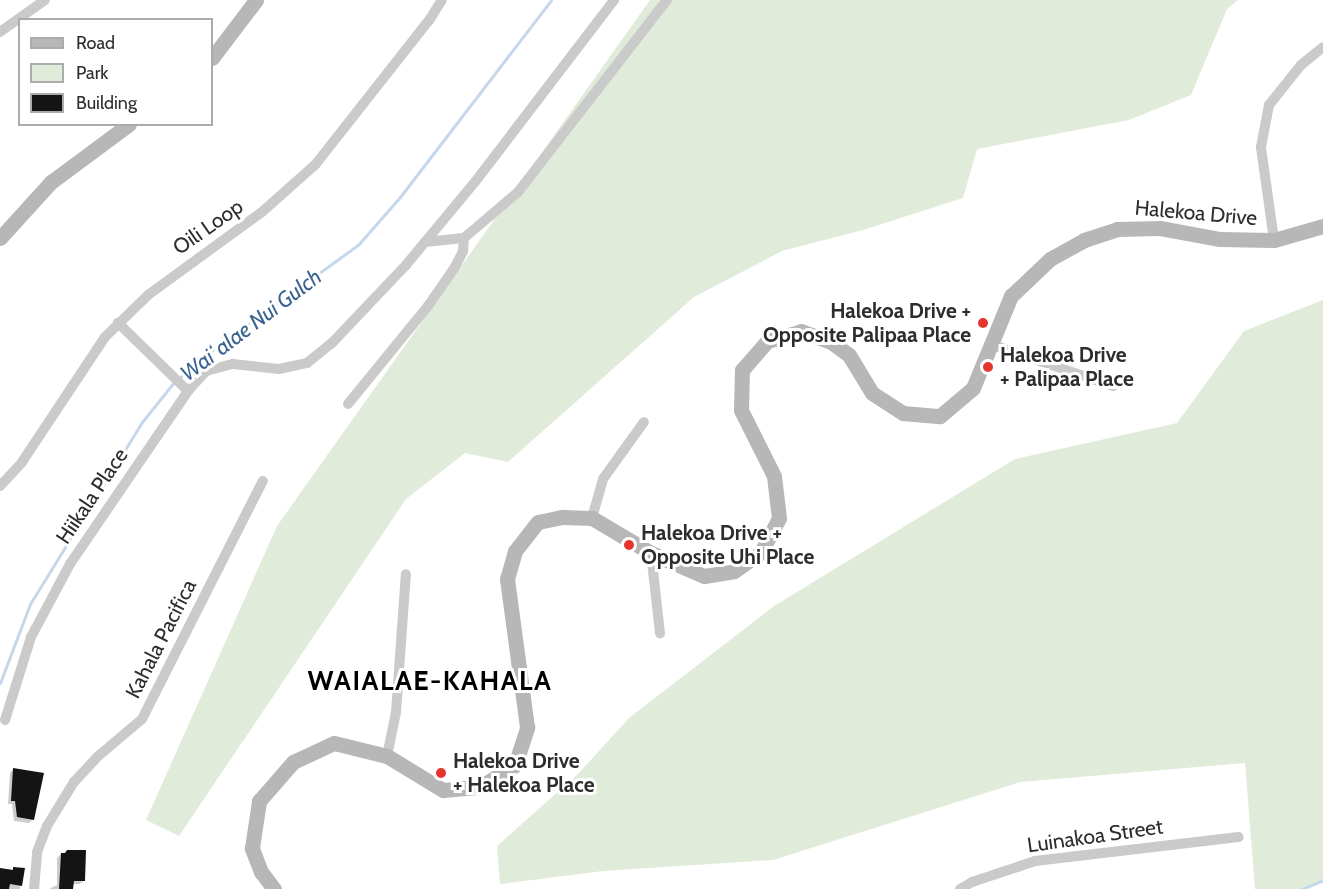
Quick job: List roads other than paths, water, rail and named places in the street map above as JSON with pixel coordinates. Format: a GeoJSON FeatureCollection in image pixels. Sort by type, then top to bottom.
{"type":"FeatureCollection","features":[{"type":"Feature","properties":{"kind":"street"},"geometry":{"type":"LineString","coordinates":[[20,18],[45,0]]}},
{"type":"Feature","properties":{"kind":"street"},"geometry":{"type":"LineString","coordinates":[[213,57],[256,0]]}},
{"type":"Feature","properties":{"kind":"street","name":"Oili Loop"},"geometry":{"type":"LineString","coordinates":[[0,486],[22,462],[95,349],[118,323],[148,295],[262,212],[299,181],[372,95],[442,0]]}},
{"type":"Feature","properties":{"kind":"street","name":"Hiikala Place"},"geometry":{"type":"LineString","coordinates":[[5,720],[31,637],[70,564],[185,388],[206,370],[233,364],[279,369],[307,363],[332,344],[425,242],[475,182],[614,0]]}},
{"type":"Feature","properties":{"kind":"street"},"geometry":{"type":"LineString","coordinates":[[425,242],[464,238],[518,192],[667,0]]}},
{"type":"Feature","properties":{"kind":"street"},"geometry":{"type":"LineString","coordinates":[[0,32],[18,19]]}},
{"type":"Feature","properties":{"kind":"street"},"geometry":{"type":"LineString","coordinates":[[1274,240],[1261,147],[1269,105],[1301,65],[1323,47]]}},
{"type":"Feature","properties":{"kind":"street"},"geometry":{"type":"LineString","coordinates":[[0,238],[51,182],[126,126]]}},
{"type":"Feature","properties":{"kind":"street","name":"Halekoa Drive"},"geometry":{"type":"LineString","coordinates":[[274,889],[261,872],[252,848],[259,801],[292,762],[334,743],[387,756],[443,790],[480,787],[515,765],[527,727],[507,579],[515,551],[538,522],[562,516],[592,518],[651,553],[704,576],[734,571],[760,552],[779,518],[774,476],[741,410],[742,370],[767,341],[801,332],[831,342],[849,355],[872,393],[903,413],[940,416],[973,388],[1011,296],[1050,259],[1084,240],[1117,229],[1149,228],[1220,239],[1274,240],[1323,226]]}},
{"type":"Feature","properties":{"kind":"street"},"geometry":{"type":"LineString","coordinates":[[348,404],[428,306],[455,267],[463,251],[464,238]]}},
{"type":"Feature","properties":{"kind":"street"},"geometry":{"type":"LineString","coordinates":[[118,323],[185,388]]}},
{"type":"Feature","properties":{"kind":"street"},"geometry":{"type":"LineString","coordinates":[[990,344],[1113,386]]}},
{"type":"Feature","properties":{"kind":"street"},"geometry":{"type":"LineString","coordinates":[[592,518],[603,479],[644,422]]}},
{"type":"Feature","properties":{"kind":"street","name":"Kahala Pacifica"},"geometry":{"type":"LineString","coordinates":[[34,889],[37,852],[47,826],[74,782],[142,718],[262,481]]}},
{"type":"Feature","properties":{"kind":"street"},"geometry":{"type":"LineString","coordinates":[[651,553],[660,633]]}},
{"type":"Feature","properties":{"kind":"street"},"geometry":{"type":"LineString","coordinates":[[387,756],[396,712],[406,574]]}},
{"type":"Feature","properties":{"kind":"street","name":"Luinakoa Street"},"geometry":{"type":"LineString","coordinates":[[960,889],[972,882],[1035,861],[1239,837]]}},
{"type":"Feature","properties":{"kind":"waterway","name":"Waiʻalae Nui Gulch"},"geometry":{"type":"LineString","coordinates":[[179,378],[215,348],[358,245],[400,197],[551,0]]}},
{"type":"Feature","properties":{"kind":"waterway","name":"Waiʻalae Nui Gulch"},"geometry":{"type":"LineString","coordinates":[[0,683],[30,604],[142,422],[174,382]]}},
{"type":"Feature","properties":{"kind":"waterway"},"geometry":{"type":"LineString","coordinates":[[1302,889],[1323,880]]}},
{"type":"Feature","properties":{"kind":"place","name":"Halekoa Drive + Opposite Palipaa Place"},"geometry":{"type":"Point","coordinates":[983,323]}},
{"type":"Feature","properties":{"kind":"place","name":"Halekoa Drive + Palipaa Place"},"geometry":{"type":"Point","coordinates":[988,367]}},
{"type":"Feature","properties":{"kind":"place","name":"Halekoa Drive + Opposite Uhi Place"},"geometry":{"type":"Point","coordinates":[629,545]}},
{"type":"Feature","properties":{"kind":"place","name":"Halekoa Drive + Halekoa Place"},"geometry":{"type":"Point","coordinates":[441,773]}},
{"type":"Feature","properties":{"kind":"district","name":"WAIALAE-KAHALA"},"geometry":{"type":"Point","coordinates":[430,681]}}]}
